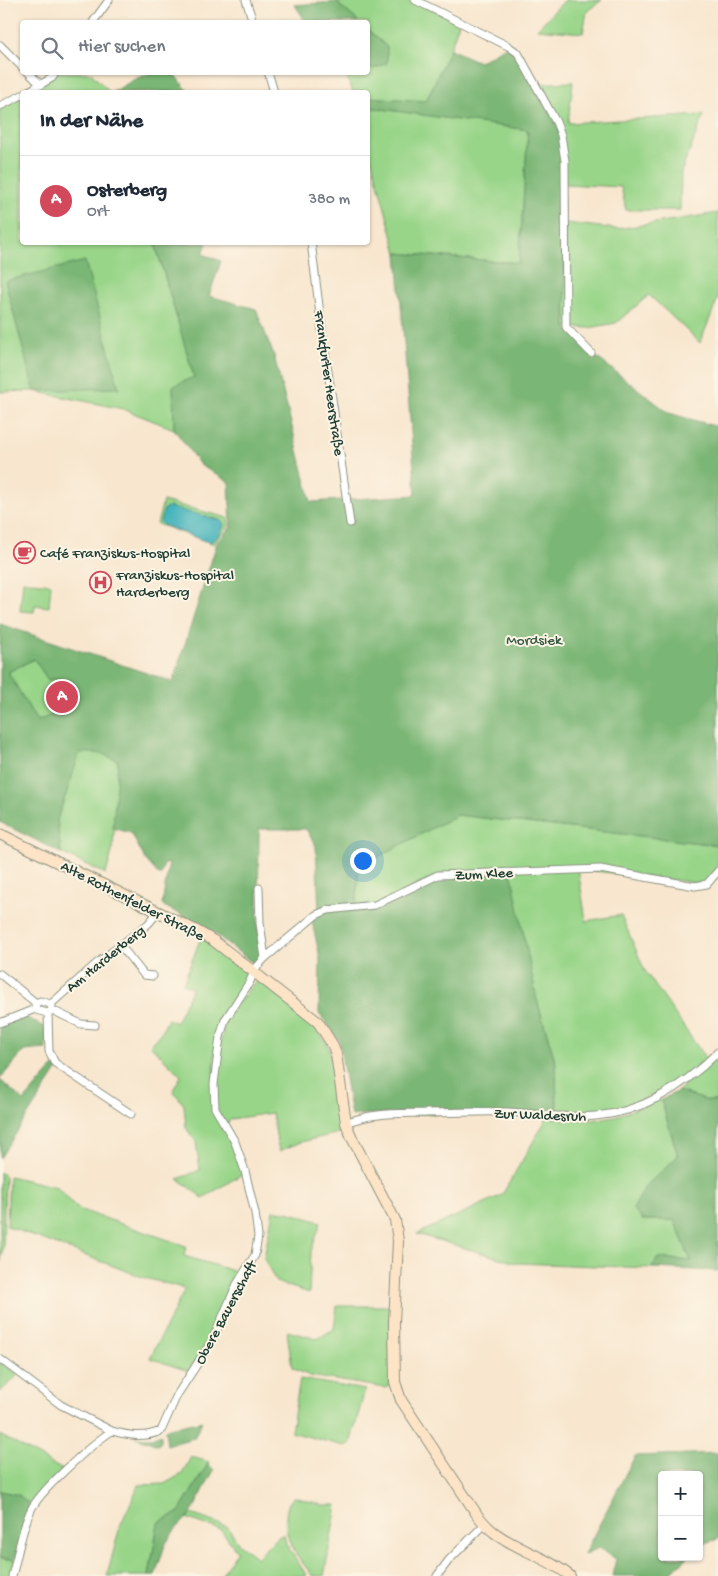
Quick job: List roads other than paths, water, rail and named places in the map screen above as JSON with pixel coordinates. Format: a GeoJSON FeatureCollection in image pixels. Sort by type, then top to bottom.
{"type":"FeatureCollection","features":[{"type":"Feature","properties":{"kind":"street"},"geometry":{"type":"LineString","coordinates":[[94,20],[109,0]]}},
{"type":"Feature","properties":{"kind":"street"},"geometry":{"type":"LineString","coordinates":[[246,0],[252,20]]}},
{"type":"Feature","properties":{"kind":"street"},"geometry":{"type":"LineString","coordinates":[[415,0],[508,46],[518,53],[556,122],[561,135],[565,161],[566,326],[591,353]]}},
{"type":"Feature","properties":{"kind":"street"},"geometry":{"type":"LineString","coordinates":[[0,45],[20,65]]}},
{"type":"Feature","properties":{"kind":"street"},"geometry":{"type":"LineString","coordinates":[[31,75],[41,85]]}},
{"type":"Feature","properties":{"kind":"street"},"geometry":{"type":"LineString","coordinates":[[31,90],[54,75]]}},
{"type":"Feature","properties":{"kind":"street"},"geometry":{"type":"LineString","coordinates":[[269,75],[273,90]]}},
{"type":"Feature","properties":{"kind":"street"},"geometry":{"type":"LineString","coordinates":[[0,106],[20,96]]}},
{"type":"Feature","properties":{"kind":"street","name":"Frankfurter Heerstraße"},"geometry":{"type":"LineString","coordinates":[[311,245],[350,523]]}},
{"type":"Feature","properties":{"kind":"street","name":"Alte Rothenfelder Straße"},"geometry":{"type":"LineString","coordinates":[[0,834],[157,910],[206,936],[318,1022],[326,1033],[336,1054],[346,1123],[395,1220],[398,1241],[394,1376],[400,1400],[485,1524],[504,1539],[556,1565],[570,1576]]}},
{"type":"Feature","properties":{"kind":"street","name":"Zum Klee"},"geometry":{"type":"LineString","coordinates":[[254,972],[265,958],[316,915],[328,910],[375,905],[438,875],[600,869],[695,886],[707,884],[718,871]]}},
{"type":"Feature","properties":{"kind":"street"},"geometry":{"type":"LineString","coordinates":[[259,888],[260,923],[265,958]]}},
{"type":"Feature","properties":{"kind":"street","name":"Am Harderberg"},"geometry":{"type":"LineString","coordinates":[[50,1009],[120,945],[148,924],[157,910]]}},
{"type":"Feature","properties":{"kind":"street"},"geometry":{"type":"LineString","coordinates":[[120,945],[144,975],[153,976]]}},
{"type":"Feature","properties":{"kind":"street","name":"Obere Bauerschaft"},"geometry":{"type":"LineString","coordinates":[[0,1360],[6,1362],[61,1404],[112,1431],[150,1436],[162,1431],[177,1395],[209,1347],[237,1284],[255,1255],[258,1236],[255,1213],[245,1171],[235,1142],[215,1108],[214,1084],[220,1037],[225,1020],[254,972]]}},
{"type":"Feature","properties":{"kind":"street"},"geometry":{"type":"LineString","coordinates":[[0,974],[39,1011],[50,1009],[81,1024],[95,1024]]}},
{"type":"Feature","properties":{"kind":"street"},"geometry":{"type":"LineString","coordinates":[[0,1023],[35,1006]]}},
{"type":"Feature","properties":{"kind":"street"},"geometry":{"type":"LineString","coordinates":[[50,1009],[49,1052],[55,1063],[131,1114]]}},
{"type":"Feature","properties":{"kind":"street","name":"Zur Waldesruh"},"geometry":{"type":"LineString","coordinates":[[346,1123],[370,1116],[401,1114],[507,1112],[558,1116],[595,1116],[617,1112],[653,1100],[674,1088],[718,1052]]}},
{"type":"Feature","properties":{"kind":"street"},"geometry":{"type":"LineString","coordinates":[[12,1576],[30,1512],[35,1502],[103,1436],[112,1431]]}},
{"type":"Feature","properties":{"kind":"street"},"geometry":{"type":"LineString","coordinates":[[437,1576],[449,1560],[485,1524]]}},
{"type":"Feature","properties":{"kind":"water"},"geometry":{"type":"Polygon","coordinates":[[[169,507],[220,520],[224,524],[219,536],[208,542],[163,525],[160,522],[164,509],[169,507]]]}},
{"type":"Feature","properties":{"kind":"place","name":"Café Franziskus-Hospital"},"geometry":{"type":"Point","coordinates":[24,552]}},
{"type":"Feature","properties":{"kind":"place","name":"Franziskus-Hospital Harderberg"},"geometry":{"type":"Point","coordinates":[100,583]}},
{"type":"Feature","properties":{"kind":"place","name":"Osterberg"},"geometry":{"type":"Point","coordinates":[62,697]}},
{"type":"Feature","properties":{"kind":"park label","name":"Mordsiek"},"geometry":{"type":"Point","coordinates":[534,639]}}]}
